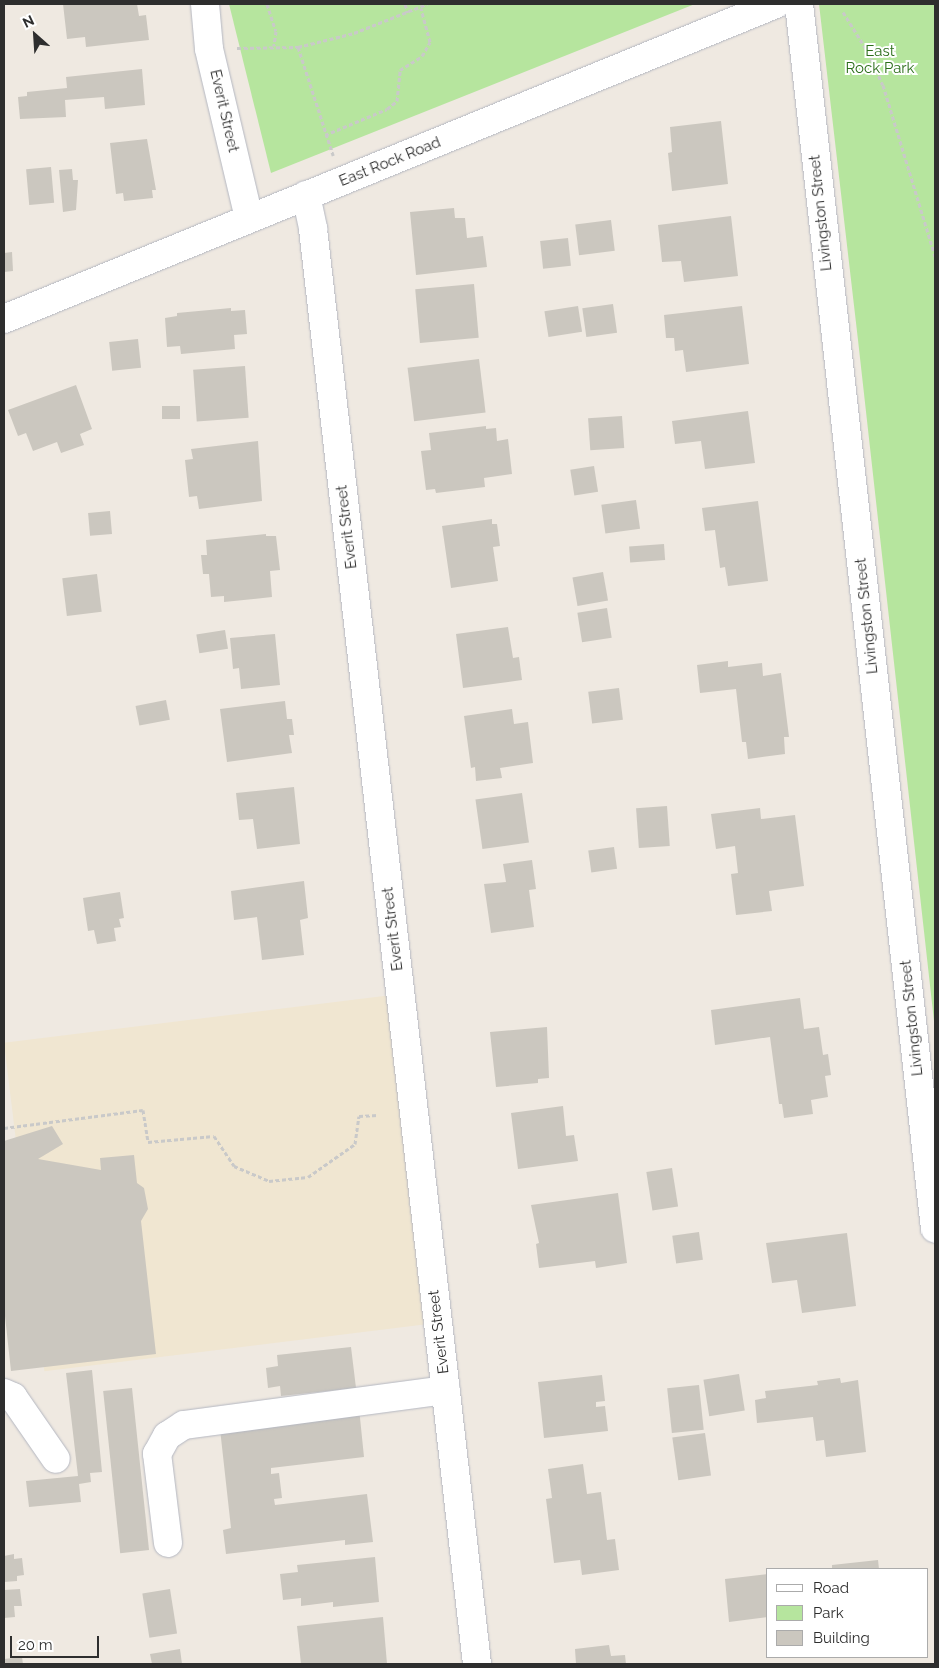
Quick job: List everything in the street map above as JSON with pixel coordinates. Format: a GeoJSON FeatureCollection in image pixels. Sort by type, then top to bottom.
{"type":"FeatureCollection","features":[{"type":"Feature","properties":{"kind":"street","name":"Everit Street"},"geometry":{"type":"LineString","coordinates":[[205,4],[209,49],[250,218]]}},
{"type":"Feature","properties":{"kind":"street","name":"East Rock Road"},"geometry":{"type":"LineString","coordinates":[[4,320],[776,4]]}},
{"type":"Feature","properties":{"kind":"street","name":"Livingston Street"},"geometry":{"type":"LineString","coordinates":[[799,4],[935,1228]]}},
{"type":"Feature","properties":{"kind":"street","name":"Everit Street"},"geometry":{"type":"LineString","coordinates":[[306,195],[313,229],[477,1664]]}},
{"type":"Feature","properties":{"kind":"street"},"geometry":{"type":"LineString","coordinates":[[168,1543],[156,1454],[167,1436],[184,1425],[446,1390]]}},
{"type":"Feature","properties":{"kind":"street"},"geometry":{"type":"LineString","coordinates":[[4,1393],[13,1397],[56,1459]]}},
{"type":"Feature","properties":{"kind":"path"},"geometry":{"type":"LineString","coordinates":[[267,4],[276,31],[274,46]]}},
{"type":"Feature","properties":{"kind":"path"},"geometry":{"type":"LineString","coordinates":[[405,4],[408,13]]}},
{"type":"Feature","properties":{"kind":"path"},"geometry":{"type":"LineString","coordinates":[[209,49],[274,46],[298,47],[354,32],[408,13],[427,4]]}},
{"type":"Feature","properties":{"kind":"path"},"geometry":{"type":"LineString","coordinates":[[325,135],[387,109],[397,101],[400,70],[422,56],[430,42],[421,8]]}},
{"type":"Feature","properties":{"kind":"path"},"geometry":{"type":"LineString","coordinates":[[843,12],[868,52],[883,85],[935,256]]}},
{"type":"Feature","properties":{"kind":"path"},"geometry":{"type":"LineString","coordinates":[[298,47],[333,156]]}},
{"type":"Feature","properties":{"kind":"path"},"geometry":{"type":"LineString","coordinates":[[4,1128],[142,1110],[148,1142],[214,1136],[234,1166],[269,1181],[308,1177],[355,1144],[359,1116],[378,1115]]}},
{"type":"Feature","properties":{"kind":"shaded area"},"geometry":{"type":"Polygon","coordinates":[[[400,994],[440,1323],[44,1371],[4,1043],[400,994]]]}},
{"type":"Feature","properties":{"kind":"green space"},"geometry":{"type":"Polygon","coordinates":[[[229,4],[695,4],[271,173],[229,4]]]}},
{"type":"Feature","properties":{"kind":"green space","name":"East Rock Park"},"geometry":{"type":"Polygon","coordinates":[[[819,4],[935,4],[935,1030],[858,340],[819,4]]]}},
{"type":"Feature","properties":{"kind":"building"},"geometry":{"type":"Polygon","coordinates":[[[63,4],[137,4],[139,16],[146,15],[149,40],[86,47],[85,37],[67,39],[63,4]]]}},
{"type":"Feature","properties":{"kind":"building"},"geometry":{"type":"Polygon","coordinates":[[[142,69],[145,105],[105,109],[104,97],[65,100],[66,117],[20,119],[18,97],[27,96],[27,92],[67,88],[66,77],[142,69]]]}},
{"type":"Feature","properties":{"kind":"building"},"geometry":{"type":"Polygon","coordinates":[[[721,121],[728,184],[672,191],[668,153],[672,152],[670,127],[721,121]]]}},
{"type":"Feature","properties":{"kind":"building"},"geometry":{"type":"Polygon","coordinates":[[[147,139],[156,190],[152,190],[153,198],[124,201],[123,193],[116,194],[110,143],[147,139]]]}},
{"type":"Feature","properties":{"kind":"building"},"geometry":{"type":"Polygon","coordinates":[[[51,167],[54,203],[29,205],[26,169],[51,167]]]}},
{"type":"Feature","properties":{"kind":"building"},"geometry":{"type":"Polygon","coordinates":[[[72,169],[73,180],[78,180],[76,210],[63,212],[59,170],[72,169]]]}},
{"type":"Feature","properties":{"kind":"building"},"geometry":{"type":"Polygon","coordinates":[[[454,208],[455,218],[465,218],[467,238],[483,236],[487,267],[416,275],[410,212],[454,208]]]}},
{"type":"Feature","properties":{"kind":"building"},"geometry":{"type":"Polygon","coordinates":[[[731,216],[738,276],[684,282],[681,261],[662,262],[658,225],[731,216]]]}},
{"type":"Feature","properties":{"kind":"building"},"geometry":{"type":"Polygon","coordinates":[[[611,220],[615,251],[579,255],[575,224],[611,220]]]}},
{"type":"Feature","properties":{"kind":"building"},"geometry":{"type":"Polygon","coordinates":[[[568,238],[571,266],[543,269],[540,241],[568,238]]]}},
{"type":"Feature","properties":{"kind":"building"},"geometry":{"type":"Polygon","coordinates":[[[12,252],[13,271],[4,272],[4,253],[12,252]]]}},
{"type":"Feature","properties":{"kind":"building"},"geometry":{"type":"Polygon","coordinates":[[[474,284],[479,338],[420,343],[415,289],[474,284]]]}},
{"type":"Feature","properties":{"kind":"building"},"geometry":{"type":"Polygon","coordinates":[[[613,304],[617,333],[586,337],[582,308],[613,304]]]}},
{"type":"Feature","properties":{"kind":"building"},"geometry":{"type":"Polygon","coordinates":[[[578,306],[582,332],[548,337],[544,311],[578,306]]]}},
{"type":"Feature","properties":{"kind":"building"},"geometry":{"type":"Polygon","coordinates":[[[742,306],[749,364],[686,372],[683,350],[675,351],[674,338],[666,338],[664,315],[742,306]]]}},
{"type":"Feature","properties":{"kind":"building"},"geometry":{"type":"Polygon","coordinates":[[[231,308],[231,311],[245,310],[247,334],[234,335],[235,349],[181,354],[180,346],[167,347],[165,318],[177,316],[177,313],[231,308]]]}},
{"type":"Feature","properties":{"kind":"building"},"geometry":{"type":"Polygon","coordinates":[[[138,339],[141,368],[112,371],[109,342],[138,339]]]}},
{"type":"Feature","properties":{"kind":"building"},"geometry":{"type":"Polygon","coordinates":[[[479,359],[486,413],[414,421],[408,368],[479,359]]]}},
{"type":"Feature","properties":{"kind":"building"},"geometry":{"type":"Polygon","coordinates":[[[245,366],[249,418],[197,422],[193,370],[245,366]]]}},
{"type":"Feature","properties":{"kind":"building"},"geometry":{"type":"Polygon","coordinates":[[[76,385],[92,429],[80,434],[84,445],[61,453],[57,442],[33,451],[26,433],[18,436],[8,410],[76,385]]]}},
{"type":"Feature","properties":{"kind":"building"},"geometry":{"type":"Polygon","coordinates":[[[162,406],[180,406],[180,419],[162,419],[162,406]]]}},
{"type":"Feature","properties":{"kind":"building"},"geometry":{"type":"Polygon","coordinates":[[[748,411],[755,463],[705,469],[701,441],[675,444],[672,421],[748,411]]]}},
{"type":"Feature","properties":{"kind":"building"},"geometry":{"type":"Polygon","coordinates":[[[622,416],[624,448],[590,450],[588,418],[622,416]]]}},
{"type":"Feature","properties":{"kind":"building"},"geometry":{"type":"Polygon","coordinates":[[[486,426],[486,429],[496,428],[497,441],[508,439],[512,474],[484,478],[485,487],[436,493],[435,489],[426,490],[421,451],[431,450],[429,433],[486,426]]]}},
{"type":"Feature","properties":{"kind":"building"},"geometry":{"type":"Polygon","coordinates":[[[258,441],[262,501],[199,509],[197,496],[189,497],[185,460],[193,459],[191,449],[258,441]]]}},
{"type":"Feature","properties":{"kind":"building"},"geometry":{"type":"Polygon","coordinates":[[[594,466],[598,492],[574,495],[570,470],[594,466]]]}},
{"type":"Feature","properties":{"kind":"building"},"geometry":{"type":"Polygon","coordinates":[[[636,500],[640,529],[605,534],[601,505],[636,500]]]}},
{"type":"Feature","properties":{"kind":"building"},"geometry":{"type":"Polygon","coordinates":[[[758,501],[768,581],[728,586],[725,567],[720,568],[715,530],[705,531],[702,508],[758,501]]]}},
{"type":"Feature","properties":{"kind":"building"},"geometry":{"type":"Polygon","coordinates":[[[110,511],[112,534],[90,536],[88,513],[110,511]]]}},
{"type":"Feature","properties":{"kind":"building"},"geometry":{"type":"Polygon","coordinates":[[[492,519],[492,524],[497,524],[500,546],[493,547],[498,581],[451,588],[442,526],[492,519]]]}},
{"type":"Feature","properties":{"kind":"building"},"geometry":{"type":"Polygon","coordinates":[[[266,534],[266,536],[276,536],[280,570],[270,571],[272,597],[224,602],[224,596],[211,597],[209,574],[203,574],[201,555],[207,555],[206,540],[266,534]]]}},
{"type":"Feature","properties":{"kind":"building"},"geometry":{"type":"Polygon","coordinates":[[[664,544],[665,560],[630,562],[629,546],[664,544]]]}},
{"type":"Feature","properties":{"kind":"building"},"geometry":{"type":"Polygon","coordinates":[[[603,572],[608,601],[578,606],[572,577],[603,572]]]}},
{"type":"Feature","properties":{"kind":"building"},"geometry":{"type":"Polygon","coordinates":[[[97,574],[102,612],[67,616],[62,578],[97,574]]]}},
{"type":"Feature","properties":{"kind":"building"},"geometry":{"type":"Polygon","coordinates":[[[607,608],[612,638],[582,642],[577,613],[607,608]]]}},
{"type":"Feature","properties":{"kind":"building"},"geometry":{"type":"Polygon","coordinates":[[[508,627],[513,658],[519,657],[522,680],[463,688],[456,634],[508,627]]]}},
{"type":"Feature","properties":{"kind":"building"},"geometry":{"type":"Polygon","coordinates":[[[225,630],[228,649],[199,653],[196,635],[225,630]]]}},
{"type":"Feature","properties":{"kind":"building"},"geometry":{"type":"Polygon","coordinates":[[[275,634],[280,685],[241,689],[239,668],[233,669],[230,638],[275,634]]]}},
{"type":"Feature","properties":{"kind":"building"},"geometry":{"type":"Polygon","coordinates":[[[728,661],[728,667],[762,663],[763,676],[781,673],[789,737],[784,737],[785,754],[748,759],[746,742],[742,742],[736,689],[700,693],[697,665],[728,661]]]}},
{"type":"Feature","properties":{"kind":"building"},"geometry":{"type":"Polygon","coordinates":[[[619,688],[623,720],[592,724],[588,692],[619,688]]]}},
{"type":"Feature","properties":{"kind":"building"},"geometry":{"type":"Polygon","coordinates":[[[166,700],[170,720],[139,726],[136,706],[166,700]]]}},
{"type":"Feature","properties":{"kind":"building"},"geometry":{"type":"Polygon","coordinates":[[[285,701],[287,719],[292,719],[294,735],[289,735],[292,753],[227,762],[220,709],[285,701]]]}},
{"type":"Feature","properties":{"kind":"building"},"geometry":{"type":"Polygon","coordinates":[[[512,709],[514,724],[528,722],[533,763],[500,768],[502,778],[476,781],[475,767],[471,768],[464,716],[512,709]]]}},
{"type":"Feature","properties":{"kind":"building"},"geometry":{"type":"Polygon","coordinates":[[[294,787],[300,844],[257,849],[253,819],[239,820],[236,793],[294,787]]]}},
{"type":"Feature","properties":{"kind":"building"},"geometry":{"type":"Polygon","coordinates":[[[522,793],[529,843],[482,849],[475,800],[522,793]]]}},
{"type":"Feature","properties":{"kind":"building"},"geometry":{"type":"Polygon","coordinates":[[[667,806],[670,846],[639,848],[636,808],[667,806]]]}},
{"type":"Feature","properties":{"kind":"building"},"geometry":{"type":"Polygon","coordinates":[[[760,808],[761,819],[795,815],[804,886],[769,891],[772,911],[736,915],[731,874],[738,873],[735,846],[716,849],[711,814],[760,808]]]}},
{"type":"Feature","properties":{"kind":"building"},"geometry":{"type":"Polygon","coordinates":[[[614,847],[617,869],[591,872],[588,851],[614,847]]]}},
{"type":"Feature","properties":{"kind":"building"},"geometry":{"type":"Polygon","coordinates":[[[532,860],[536,889],[529,890],[534,927],[491,933],[484,884],[506,882],[503,864],[532,860]]]}},
{"type":"Feature","properties":{"kind":"building"},"geometry":{"type":"Polygon","coordinates":[[[304,881],[308,918],[300,920],[304,955],[262,960],[257,917],[234,920],[231,891],[304,881]]]}},
{"type":"Feature","properties":{"kind":"building"},"geometry":{"type":"Polygon","coordinates":[[[120,892],[124,918],[119,919],[121,927],[114,928],[116,941],[97,944],[94,930],[88,931],[83,898],[120,892]]]}},
{"type":"Feature","properties":{"kind":"building"},"geometry":{"type":"Polygon","coordinates":[[[800,998],[804,1029],[819,1027],[823,1055],[828,1054],[831,1075],[825,1076],[828,1097],[811,1100],[813,1114],[784,1118],[782,1104],[779,1104],[770,1037],[715,1045],[711,1010],[800,998]]]}},
{"type":"Feature","properties":{"kind":"building"},"geometry":{"type":"Polygon","coordinates":[[[547,1027],[549,1078],[538,1079],[538,1083],[496,1087],[490,1032],[547,1027]]]}},
{"type":"Feature","properties":{"kind":"building"},"geometry":{"type":"Polygon","coordinates":[[[563,1106],[566,1136],[574,1135],[578,1161],[518,1169],[511,1113],[563,1106]]]}},
{"type":"Feature","properties":{"kind":"building"},"geometry":{"type":"Polygon","coordinates":[[[52,1126],[63,1144],[38,1159],[101,1170],[100,1158],[134,1155],[137,1183],[144,1188],[148,1209],[141,1221],[156,1354],[11,1371],[4,1307],[4,1141],[52,1126]]]}},
{"type":"Feature","properties":{"kind":"building"},"geometry":{"type":"Polygon","coordinates":[[[672,1168],[678,1207],[652,1211],[646,1172],[672,1168]]]}},
{"type":"Feature","properties":{"kind":"building"},"geometry":{"type":"Polygon","coordinates":[[[618,1193],[627,1263],[596,1268],[595,1261],[539,1268],[536,1244],[539,1243],[531,1205],[618,1193]]]}},
{"type":"Feature","properties":{"kind":"building"},"geometry":{"type":"Polygon","coordinates":[[[699,1232],[703,1260],[676,1263],[672,1236],[699,1232]]]}},
{"type":"Feature","properties":{"kind":"building"},"geometry":{"type":"Polygon","coordinates":[[[847,1233],[856,1306],[802,1313],[797,1280],[772,1283],[766,1243],[847,1233]]]}},
{"type":"Feature","properties":{"kind":"building"},"geometry":{"type":"Polygon","coordinates":[[[351,1347],[356,1388],[281,1396],[280,1386],[268,1388],[266,1368],[278,1366],[277,1355],[351,1347]]]}},
{"type":"Feature","properties":{"kind":"building"},"geometry":{"type":"Polygon","coordinates":[[[92,1370],[102,1472],[90,1473],[91,1482],[79,1484],[81,1502],[29,1507],[26,1481],[78,1476],[66,1373],[92,1370]]]}},
{"type":"Feature","properties":{"kind":"building"},"geometry":{"type":"Polygon","coordinates":[[[739,1374],[745,1411],[709,1416],[703,1380],[739,1374]]]}},
{"type":"Feature","properties":{"kind":"building"},"geometry":{"type":"Polygon","coordinates":[[[602,1375],[605,1401],[596,1402],[596,1407],[605,1406],[608,1431],[544,1438],[538,1382],[602,1375]]]}},
{"type":"Feature","properties":{"kind":"building"},"geometry":{"type":"Polygon","coordinates":[[[840,1378],[841,1383],[858,1380],[866,1452],[826,1457],[824,1440],[816,1441],[813,1417],[757,1423],[755,1400],[766,1398],[765,1391],[818,1385],[817,1381],[840,1378]]]}},
{"type":"Feature","properties":{"kind":"building"},"geometry":{"type":"Polygon","coordinates":[[[699,1385],[704,1430],[672,1433],[667,1388],[699,1385]]]}},
{"type":"Feature","properties":{"kind":"building"},"geometry":{"type":"Polygon","coordinates":[[[132,1388],[149,1550],[120,1553],[103,1391],[132,1388]]]}},
{"type":"Feature","properties":{"kind":"building"},"geometry":{"type":"Polygon","coordinates":[[[359,1408],[364,1457],[271,1468],[271,1474],[279,1473],[282,1498],[274,1499],[275,1505],[367,1494],[373,1542],[345,1545],[345,1540],[226,1554],[223,1530],[231,1528],[220,1429],[359,1408]]]}},
{"type":"Feature","properties":{"kind":"building"},"geometry":{"type":"Polygon","coordinates":[[[705,1433],[711,1476],[678,1480],[672,1438],[705,1433]]]}},
{"type":"Feature","properties":{"kind":"building"},"geometry":{"type":"Polygon","coordinates":[[[583,1464],[587,1494],[601,1492],[607,1540],[615,1539],[619,1570],[582,1575],[580,1560],[554,1563],[546,1499],[552,1498],[548,1469],[583,1464]]]}},
{"type":"Feature","properties":{"kind":"building"},"geometry":{"type":"Polygon","coordinates":[[[14,1554],[14,1559],[22,1558],[24,1575],[17,1576],[17,1581],[4,1582],[4,1556],[14,1554]]]}},
{"type":"Feature","properties":{"kind":"building"},"geometry":{"type":"Polygon","coordinates":[[[375,1557],[379,1602],[333,1607],[333,1602],[301,1606],[301,1598],[283,1600],[280,1574],[298,1572],[297,1565],[375,1557]]]}},
{"type":"Feature","properties":{"kind":"building"},"geometry":{"type":"Polygon","coordinates":[[[878,1560],[879,1568],[832,1568],[832,1565],[878,1560]]]}},
{"type":"Feature","properties":{"kind":"building"},"geometry":{"type":"Polygon","coordinates":[[[766,1574],[766,1617],[729,1622],[725,1579],[766,1574]]]}},
{"type":"Feature","properties":{"kind":"building"},"geometry":{"type":"Polygon","coordinates":[[[20,1589],[22,1606],[14,1606],[15,1617],[4,1618],[4,1590],[20,1589]]]}},
{"type":"Feature","properties":{"kind":"building"},"geometry":{"type":"Polygon","coordinates":[[[170,1589],[177,1633],[149,1638],[142,1593],[170,1589]]]}},
{"type":"Feature","properties":{"kind":"building"},"geometry":{"type":"Polygon","coordinates":[[[383,1617],[387,1664],[301,1664],[297,1626],[383,1617]]]}},
{"type":"Feature","properties":{"kind":"building"},"geometry":{"type":"Polygon","coordinates":[[[609,1645],[611,1656],[625,1655],[626,1664],[576,1664],[575,1649],[609,1645]]]}},
{"type":"Feature","properties":{"kind":"building"},"geometry":{"type":"Polygon","coordinates":[[[180,1649],[182,1664],[152,1664],[150,1654],[180,1649]]]}},
{"type":"Feature","properties":{"kind":"building"},"geometry":{"type":"Polygon","coordinates":[[[22,1657],[23,1664],[4,1664],[4,1659],[22,1657]]]}}]}
